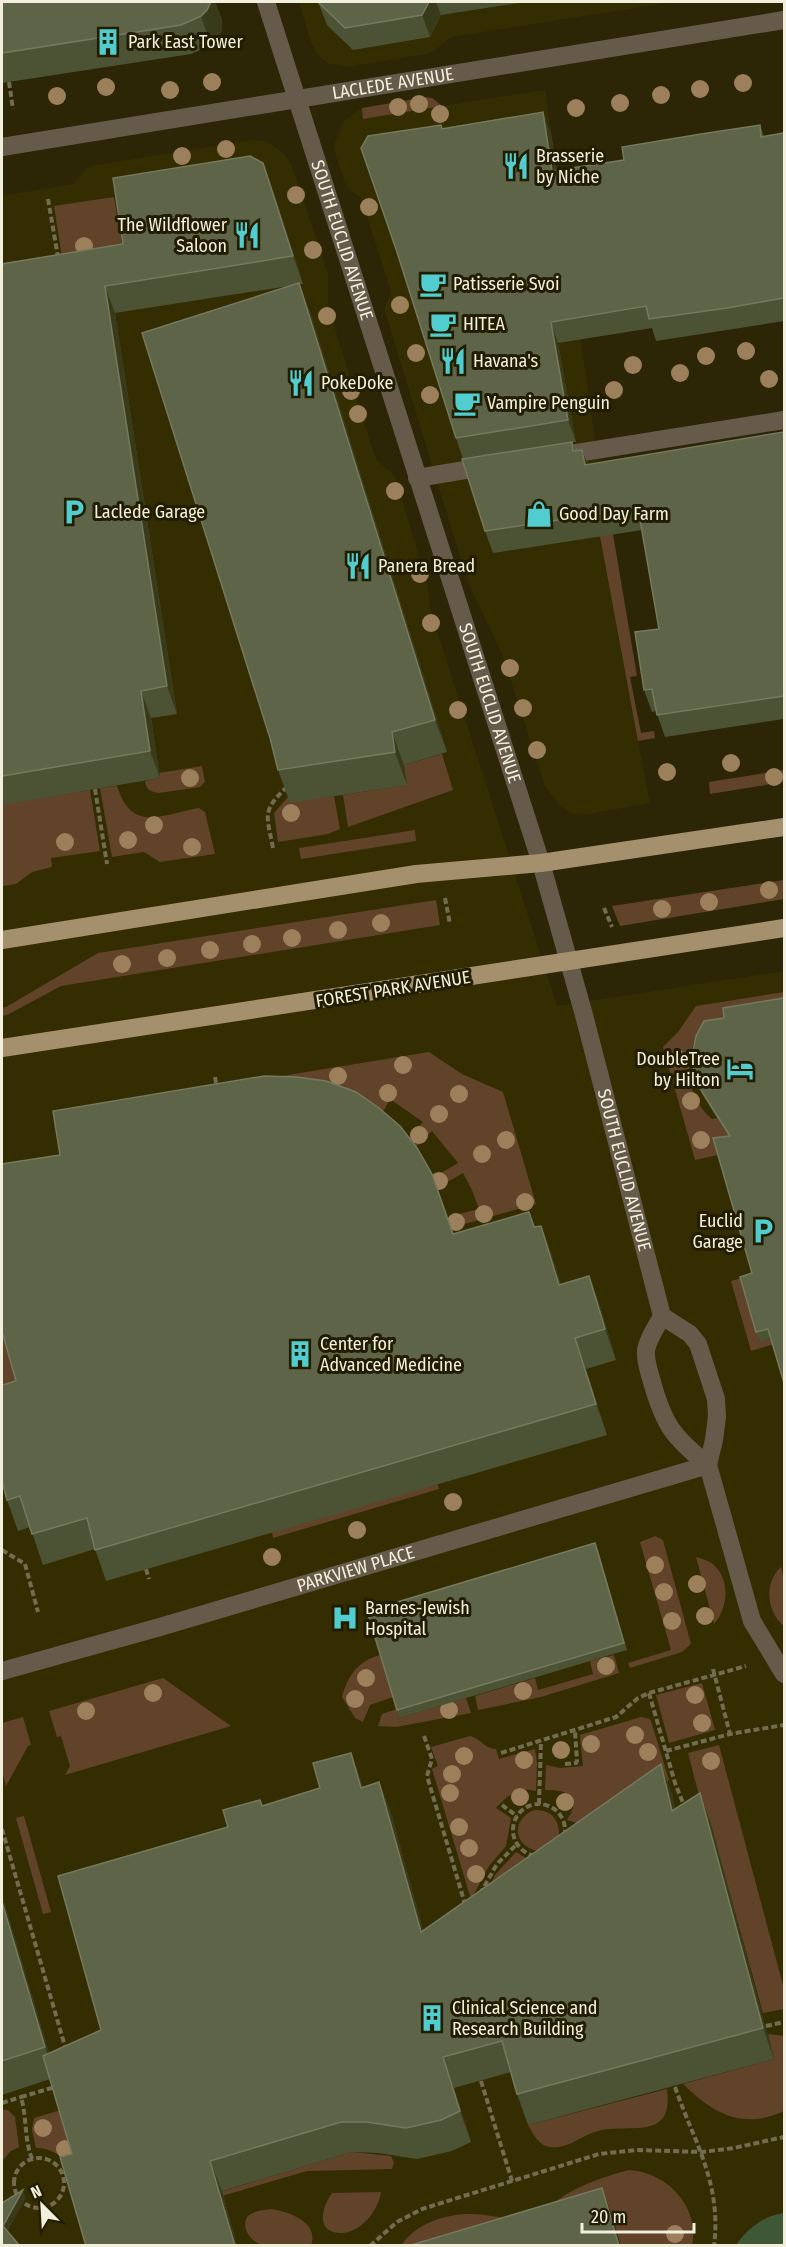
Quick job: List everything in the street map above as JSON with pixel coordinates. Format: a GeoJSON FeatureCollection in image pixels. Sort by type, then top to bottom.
{"type":"FeatureCollection","features":[{"type":"Feature","properties":{"kind":"main road"},"geometry":{"type":"LineString","coordinates":[[2,940],[416,874],[541,864],[784,827]]}},
{"type":"Feature","properties":{"kind":"main road","name":"FOREST PARK AVENUE"},"geometry":{"type":"LineString","coordinates":[[2,1048],[784,928]]}},
{"type":"Feature","properties":{"kind":"street","name":"SOUTH EUCLID AVENUE"},"geometry":{"type":"LineString","coordinates":[[266,2],[541,864],[662,1316]]}},
{"type":"Feature","properties":{"kind":"street","name":"LACLEDE AVENUE"},"geometry":{"type":"LineString","coordinates":[[2,147],[784,20]]}},
{"type":"Feature","properties":{"kind":"street"},"geometry":{"type":"LineString","coordinates":[[540,458],[784,420]]}},
{"type":"Feature","properties":{"kind":"street"},"geometry":{"type":"LineString","coordinates":[[417,478],[505,464]]}},
{"type":"Feature","properties":{"kind":"street"},"geometry":{"type":"LineString","coordinates":[[708,1465],[686,1448],[671,1432],[662,1416],[646,1360],[646,1347],[662,1316],[690,1334],[698,1344],[716,1399],[714,1440],[708,1465],[752,1621],[784,1674]]}},
{"type":"Feature","properties":{"kind":"street","name":"PARKVIEW PLACE"},"geometry":{"type":"LineString","coordinates":[[2,1671],[169,1625],[708,1465]]}},
{"type":"Feature","properties":{"kind":"path"},"geometry":{"type":"LineString","coordinates":[[9,82],[13,109]]}},
{"type":"Feature","properties":{"kind":"path"},"geometry":{"type":"LineString","coordinates":[[48,199],[60,267]]}},
{"type":"Feature","properties":{"kind":"path"},"geometry":{"type":"LineString","coordinates":[[273,848],[267,815],[274,799],[287,787]]}},
{"type":"Feature","properties":{"kind":"path"},"geometry":{"type":"LineString","coordinates":[[94,789],[107,864]]}},
{"type":"Feature","properties":{"kind":"path"},"geometry":{"type":"LineString","coordinates":[[445,898],[450,924]]}},
{"type":"Feature","properties":{"kind":"path"},"geometry":{"type":"LineString","coordinates":[[604,908],[612,927]]}},
{"type":"Feature","properties":{"kind":"path"},"geometry":{"type":"LineString","coordinates":[[215,1077],[218,1096]]}},
{"type":"Feature","properties":{"kind":"path"},"geometry":{"type":"LineString","coordinates":[[2,1550],[25,1564],[38,1612]]}},
{"type":"Feature","properties":{"kind":"path"},"geometry":{"type":"LineString","coordinates":[[146,1569],[149,1579]]}},
{"type":"Feature","properties":{"kind":"path"},"geometry":{"type":"LineString","coordinates":[[501,1753],[616,1717],[638,1698],[649,1693],[774,1659]]}},
{"type":"Feature","properties":{"kind":"path"},"geometry":{"type":"LineString","coordinates":[[713,1669],[730,1734]]}},
{"type":"Feature","properties":{"kind":"path"},"geometry":{"type":"LineString","coordinates":[[649,1693],[675,1783],[688,1814]]}},
{"type":"Feature","properties":{"kind":"path"},"geometry":{"type":"LineString","coordinates":[[666,1751],[730,1734],[784,1725]]}},
{"type":"Feature","properties":{"kind":"path"},"geometry":{"type":"LineString","coordinates":[[565,1764],[577,1761],[575,1731]]}},
{"type":"Feature","properties":{"kind":"path"},"geometry":{"type":"LineString","coordinates":[[424,1736],[432,1759],[427,1776],[466,1906]]}},
{"type":"Feature","properties":{"kind":"path"},"geometry":{"type":"LineString","coordinates":[[539,1804],[541,1742]]}},
{"type":"Feature","properties":{"kind":"path"},"geometry":{"type":"LineString","coordinates":[[668,1788],[675,1783]]}},
{"type":"Feature","properties":{"kind":"path"},"geometry":{"type":"LineString","coordinates":[[539,1804],[553,1808],[567,1827],[561,1844],[548,1855],[530,1856],[517,1844],[513,1823],[523,1810],[539,1804]]}},
{"type":"Feature","properties":{"kind":"path"},"geometry":{"type":"LineString","coordinates":[[502,1805],[517,1816]]}},
{"type":"Feature","properties":{"kind":"path"},"geometry":{"type":"LineString","coordinates":[[2,1829],[68,2059]]}},
{"type":"Feature","properties":{"kind":"path"},"geometry":{"type":"LineString","coordinates":[[476,1903],[497,1863],[517,1844]]}},
{"type":"Feature","properties":{"kind":"path"},"geometry":{"type":"LineString","coordinates":[[766,2026],[784,2022]]}},
{"type":"Feature","properties":{"kind":"path"},"geometry":{"type":"LineString","coordinates":[[482,2080],[512,2181]]}},
{"type":"Feature","properties":{"kind":"path"},"geometry":{"type":"LineString","coordinates":[[2,2103],[64,2084]]}},
{"type":"Feature","properties":{"kind":"path"},"geometry":{"type":"LineString","coordinates":[[675,2087],[710,2176],[715,2206],[714,2246]]}},
{"type":"Feature","properties":{"kind":"path"},"geometry":{"type":"LineString","coordinates":[[21,2097],[26,2117],[25,2137],[32,2159]]}},
{"type":"Feature","properties":{"kind":"path"},"geometry":{"type":"LineString","coordinates":[[370,2246],[397,2222],[422,2209],[599,2154],[637,2150],[702,2152],[784,2138]]}},
{"type":"Feature","properties":{"kind":"path"},"geometry":{"type":"LineString","coordinates":[[32,2159],[48,2159],[55,2163],[64,2176],[62,2193],[58,2200],[42,2208],[28,2206],[16,2194],[13,2186],[18,2169],[32,2159]]}},
{"type":"Feature","properties":{"kind":"path"},"geometry":{"type":"LineString","coordinates":[[13,2202],[16,2194]]}},
{"type":"Feature","properties":{"kind":"shaded area"},"geometry":{"type":"Polygon","coordinates":[[[299,2],[673,2],[451,37],[434,51],[426,54],[346,67],[327,63],[319,56],[312,45],[299,2]]]}},
{"type":"Feature","properties":{"kind":"shaded area"},"geometry":{"type":"Polygon","coordinates":[[[545,90],[638,741],[650,803],[583,815],[574,814],[560,806],[545,786],[503,656],[468,583],[384,308],[391,292],[390,288],[361,198],[348,188],[335,152],[335,142],[344,121],[362,108],[427,97],[442,106],[545,90]]]}},
{"type":"Feature","properties":{"kind":"shaded area"},"geometry":{"type":"Polygon","coordinates":[[[427,97],[442,106],[363,119],[362,108],[427,97]]]}},
{"type":"Feature","properties":{"kind":"shaded area"},"geometry":{"type":"Polygon","coordinates":[[[252,140],[264,141],[277,148],[292,166],[328,274],[328,306],[374,454],[377,461],[395,477],[427,583],[430,609],[557,1006],[784,971],[784,2245],[2,2246],[2,196],[73,184],[91,166],[252,140]]]}},
{"type":"Feature","properties":{"kind":"shaded area"},"geometry":{"type":"Polygon","coordinates":[[[114,197],[132,302],[63,263],[54,206],[114,197]]]}},
{"type":"Feature","properties":{"kind":"shaded area"},"geometry":{"type":"Polygon","coordinates":[[[602,469],[637,676],[630,677],[641,733],[654,731],[655,738],[638,741],[600,536],[602,469]]]}},
{"type":"Feature","properties":{"kind":"shaded area"},"geometry":{"type":"Polygon","coordinates":[[[442,754],[453,790],[348,827],[343,795],[406,785],[404,765],[442,754]]]}},
{"type":"Feature","properties":{"kind":"shaded area"},"geometry":{"type":"Polygon","coordinates":[[[202,766],[205,782],[200,787],[159,793],[147,788],[145,781],[160,778],[159,773],[202,766]]]}},
{"type":"Feature","properties":{"kind":"shaded area"},"geometry":{"type":"Polygon","coordinates":[[[784,770],[784,782],[710,794],[709,782],[784,770]]]}},
{"type":"Feature","properties":{"kind":"shaded area"},"geometry":{"type":"Polygon","coordinates":[[[117,786],[123,801],[139,815],[160,817],[199,808],[205,812],[215,854],[160,862],[144,852],[112,857],[100,788],[117,786]]]}},
{"type":"Feature","properties":{"kind":"shaded area"},"geometry":{"type":"Polygon","coordinates":[[[90,790],[100,851],[51,858],[52,867],[32,872],[16,884],[2,886],[2,804],[90,790]]]}},
{"type":"Feature","properties":{"kind":"shaded area"},"geometry":{"type":"Polygon","coordinates":[[[289,796],[292,802],[334,796],[340,829],[328,834],[278,842],[274,813],[289,796]]]}},
{"type":"Feature","properties":{"kind":"shaded area"},"geometry":{"type":"Polygon","coordinates":[[[415,830],[416,841],[301,859],[299,848],[415,830]]]}},
{"type":"Feature","properties":{"kind":"shaded area"},"geometry":{"type":"Polygon","coordinates":[[[784,880],[784,899],[620,926],[612,906],[784,880]]]}},
{"type":"Feature","properties":{"kind":"shaded area"},"geometry":{"type":"Polygon","coordinates":[[[436,900],[440,925],[61,986],[2,1016],[2,1008],[98,953],[436,900]]]}},
{"type":"Feature","properties":{"kind":"shaded area"},"geometry":{"type":"Polygon","coordinates":[[[784,992],[784,1008],[707,1021],[699,1032],[693,1044],[689,1071],[695,1097],[712,1119],[741,1114],[718,1155],[695,1160],[663,1047],[678,1032],[696,1006],[784,992]]]}},
{"type":"Feature","properties":{"kind":"shaded area"},"geometry":{"type":"Polygon","coordinates":[[[429,1052],[462,1074],[503,1092],[536,1204],[454,1227],[451,1216],[479,1209],[472,1190],[463,1173],[437,1188],[431,1179],[458,1163],[432,1131],[411,1152],[403,1145],[423,1122],[390,1099],[374,1128],[238,1083],[429,1052]]]}},
{"type":"Feature","properties":{"kind":"shaded area"},"geometry":{"type":"Polygon","coordinates":[[[753,1275],[759,1341],[772,1338],[774,1344],[751,1351],[731,1281],[753,1275]]]}},
{"type":"Feature","properties":{"kind":"shaded area"},"geometry":{"type":"Polygon","coordinates":[[[2,1341],[6,1341],[27,1412],[2,1419],[3,1383],[2,1341]]]}},
{"type":"Feature","properties":{"kind":"shaded area"},"geometry":{"type":"Polygon","coordinates":[[[437,1483],[439,1489],[273,1538],[272,1532],[437,1483]]]}},
{"type":"Feature","properties":{"kind":"shaded area"},"geometry":{"type":"Polygon","coordinates":[[[655,1536],[663,1540],[691,1644],[682,1652],[630,1668],[628,1663],[671,1650],[640,1542],[655,1536]]]}},
{"type":"Feature","properties":{"kind":"shaded area"},"geometry":{"type":"Polygon","coordinates":[[[696,1557],[710,1562],[722,1575],[726,1592],[725,1601],[714,1624],[696,1557]]]}},
{"type":"Feature","properties":{"kind":"shaded area"},"geometry":{"type":"Polygon","coordinates":[[[781,1567],[784,1581],[784,1626],[774,1613],[769,1597],[772,1581],[781,1567]]]}},
{"type":"Feature","properties":{"kind":"shaded area"},"geometry":{"type":"Polygon","coordinates":[[[380,1655],[393,1697],[370,1705],[363,1722],[355,1718],[342,1697],[347,1682],[355,1670],[366,1661],[380,1655]]]}},
{"type":"Feature","properties":{"kind":"shaded area"},"geometry":{"type":"Polygon","coordinates":[[[614,1655],[619,1673],[541,1697],[478,1710],[475,1696],[535,1678],[538,1690],[593,1674],[590,1661],[614,1655]]]}},
{"type":"Feature","properties":{"kind":"shaded area"},"geometry":{"type":"Polygon","coordinates":[[[163,1678],[231,1726],[65,1775],[70,1766],[61,1736],[57,1737],[49,1711],[163,1678]]]}},
{"type":"Feature","properties":{"kind":"shaded area"},"geometry":{"type":"Polygon","coordinates":[[[702,1683],[715,1730],[669,1743],[656,1695],[702,1683]]]}},
{"type":"Feature","properties":{"kind":"shaded area"},"geometry":{"type":"Polygon","coordinates":[[[466,1698],[471,1713],[396,1727],[378,1726],[382,1714],[397,1709],[399,1718],[466,1698]]]}},
{"type":"Feature","properties":{"kind":"shaded area"},"geometry":{"type":"Polygon","coordinates":[[[23,1717],[31,1745],[28,1746],[6,1786],[2,1771],[2,1723],[23,1717]]]}},
{"type":"Feature","properties":{"kind":"shaded area"},"geometry":{"type":"Polygon","coordinates":[[[641,1717],[650,1719],[669,1780],[648,1795],[490,1887],[495,1875],[516,1852],[535,1860],[583,1825],[567,1820],[573,1805],[570,1796],[560,1791],[545,1790],[546,1765],[560,1768],[583,1766],[580,1735],[641,1717]]]}},
{"type":"Feature","properties":{"kind":"shaded area"},"geometry":{"type":"Polygon","coordinates":[[[470,1736],[496,1749],[499,1759],[535,1749],[537,1764],[536,1791],[518,1791],[508,1796],[496,1808],[511,1818],[506,1846],[489,1866],[473,1896],[470,1896],[432,1769],[438,1766],[431,1747],[470,1736]]]}},
{"type":"Feature","properties":{"kind":"shaded area"},"geometry":{"type":"Polygon","coordinates":[[[719,1745],[784,1989],[784,2009],[763,2013],[711,1825],[707,1826],[688,1753],[719,1745]]]}},
{"type":"Feature","properties":{"kind":"shaded area"},"geometry":{"type":"Polygon","coordinates":[[[534,1810],[545,1811],[553,1816],[559,1830],[559,1836],[537,1851],[523,1843],[518,1832],[521,1820],[534,1810]]]}},
{"type":"Feature","properties":{"kind":"shaded area"},"geometry":{"type":"Polygon","coordinates":[[[24,1816],[51,1912],[43,1914],[16,1818],[24,1816]]]}},
{"type":"Feature","properties":{"kind":"shaded area"},"geometry":{"type":"Polygon","coordinates":[[[768,2034],[784,2036],[784,2111],[755,2119],[729,2116],[706,2104],[683,2084],[774,2059],[768,2034]]]}},
{"type":"Feature","properties":{"kind":"shaded area"},"geometry":{"type":"Polygon","coordinates":[[[667,2089],[667,2106],[664,2117],[647,2127],[598,2131],[562,2146],[550,2147],[539,2142],[528,2125],[667,2089]]]}},
{"type":"Feature","properties":{"kind":"shaded area"},"geometry":{"type":"Polygon","coordinates":[[[84,2103],[78,2165],[53,2152],[36,2148],[32,2130],[34,2118],[84,2103]]]}},
{"type":"Feature","properties":{"kind":"shaded area"},"geometry":{"type":"Polygon","coordinates":[[[2,2110],[8,2110],[15,2117],[19,2147],[11,2151],[2,2161],[2,2110]]]}},
{"type":"Feature","properties":{"kind":"shaded area"},"geometry":{"type":"Polygon","coordinates":[[[352,2152],[391,2156],[394,2163],[392,2169],[307,2171],[205,2201],[203,2197],[352,2152]]]}},
{"type":"Feature","properties":{"kind":"shaded area"},"geometry":{"type":"Polygon","coordinates":[[[629,2170],[656,2177],[678,2194],[691,2218],[692,2245],[401,2246],[417,2230],[438,2219],[461,2214],[510,2219],[525,2218],[580,2187],[629,2170]]]}},
{"type":"Feature","properties":{"kind":"shaded area"},"geometry":{"type":"Polygon","coordinates":[[[381,2192],[377,2206],[367,2220],[355,2230],[340,2233],[327,2228],[323,2217],[332,2193],[381,2192]]]}},
{"type":"Feature","properties":{"kind":"shaded area"},"geometry":{"type":"Polygon","coordinates":[[[271,2209],[293,2215],[307,2224],[313,2237],[311,2245],[269,2246],[259,2244],[252,2239],[245,2224],[248,2216],[271,2209]]]}},
{"type":"Feature","properties":{"kind":"shaded area"},"geometry":{"type":"Polygon","coordinates":[[[784,2213],[784,2245],[736,2245],[757,2224],[769,2217],[784,2213]]]}},
{"type":"Feature","properties":{"kind":"building"},"geometry":{"type":"Polygon","coordinates":[[[2,2],[211,2],[201,16],[181,25],[2,53],[2,2]]]}},
{"type":"Feature","properties":{"kind":"building"},"geometry":{"type":"Polygon","coordinates":[[[318,2],[429,2],[422,15],[345,28],[318,2]]]}},
{"type":"Feature","properties":{"kind":"building"},"geometry":{"type":"Polygon","coordinates":[[[543,112],[552,171],[624,160],[622,147],[701,134],[760,125],[761,137],[784,133],[784,298],[649,319],[646,306],[551,322],[568,420],[456,438],[396,249],[361,148],[368,136],[441,125],[442,129],[543,112]]]}},
{"type":"Feature","properties":{"kind":"building","name":"Laclede Garage"},"geometry":{"type":"Polygon","coordinates":[[[250,156],[263,163],[293,256],[105,286],[167,686],[141,691],[150,751],[2,776],[2,264],[123,244],[113,178],[250,156]]]}},
{"type":"Feature","properties":{"kind":"building"},"geometry":{"type":"Polygon","coordinates":[[[299,283],[435,720],[392,732],[395,752],[278,770],[270,738],[142,333],[299,283]]]}},
{"type":"Feature","properties":{"kind":"building"},"geometry":{"type":"Polygon","coordinates":[[[783,432],[784,696],[657,715],[652,689],[644,690],[635,632],[659,629],[638,508],[485,531],[462,459],[572,442],[573,451],[582,450],[585,465],[783,432]]]}},
{"type":"Feature","properties":{"kind":"building"},"geometry":{"type":"Polygon","coordinates":[[[784,998],[784,1383],[768,1329],[756,1332],[740,1277],[752,1273],[713,1138],[730,1136],[698,1085],[693,1067],[693,1051],[696,1036],[704,1021],[724,1018],[723,1008],[784,998]]]}},
{"type":"Feature","properties":{"kind":"building","name":"Center for Advanced Medicine"},"geometry":{"type":"Polygon","coordinates":[[[264,1076],[326,1081],[356,1092],[379,1108],[400,1126],[417,1148],[432,1174],[453,1234],[529,1212],[534,1227],[541,1226],[559,1285],[589,1276],[605,1329],[575,1338],[596,1404],[95,1550],[87,1518],[32,1534],[20,1496],[7,1500],[2,1481],[2,1385],[16,1381],[2,1331],[2,1164],[60,1155],[53,1111],[264,1076]]]}},
{"type":"Feature","properties":{"kind":"building"},"geometry":{"type":"Polygon","coordinates":[[[595,1543],[624,1643],[397,1710],[367,1611],[595,1543]]]}},
{"type":"Feature","properties":{"kind":"building","name":"Clinical Science and Research Building"},"geometry":{"type":"Polygon","coordinates":[[[351,1753],[361,1788],[379,1782],[421,1932],[661,1764],[672,1811],[700,1793],[763,2028],[517,2094],[502,2041],[443,2057],[460,2111],[441,2120],[406,2128],[367,2122],[341,2122],[210,2161],[235,2246],[86,2246],[60,2157],[72,2154],[43,2056],[101,2030],[58,1876],[228,1827],[223,1810],[260,1800],[262,1806],[320,1788],[313,1763],[351,1753]]]}},
{"type":"Feature","properties":{"kind":"building"},"geometry":{"type":"Polygon","coordinates":[[[2,1902],[45,2047],[2,2061],[2,1902]]]}},
{"type":"Feature","properties":{"kind":"building"},"geometry":{"type":"Polygon","coordinates":[[[602,2188],[619,2246],[408,2246],[602,2188]]]}},
{"type":"Feature","properties":{"kind":"building"},"geometry":{"type":"Polygon","coordinates":[[[23,2190],[3,2226],[20,2246],[2,2246],[2,2203],[23,2190]]]}},
{"type":"Feature","properties":{"kind":"place","name":"Park East Tower"},"geometry":{"type":"Point","coordinates":[108,42]}},
{"type":"Feature","properties":{"kind":"place","name":"Brasserie by Niche"},"geometry":{"type":"Point","coordinates":[516,166]}},
{"type":"Feature","properties":{"kind":"place","name":"The Wildflower Saloon"},"geometry":{"type":"Point","coordinates":[247,235]}},
{"type":"Feature","properties":{"kind":"place","name":"Patisserie Svoi"},"geometry":{"type":"Point","coordinates":[433,284]}},
{"type":"Feature","properties":{"kind":"place","name":"HITEA"},"geometry":{"type":"Point","coordinates":[443,324]}},
{"type":"Feature","properties":{"kind":"place","name":"Havana's"},"geometry":{"type":"Point","coordinates":[453,361]}},
{"type":"Feature","properties":{"kind":"place","name":"PokeDoke"},"geometry":{"type":"Point","coordinates":[301,383]}},
{"type":"Feature","properties":{"kind":"place","name":"Vampire Penguin"},"geometry":{"type":"Point","coordinates":[467,403]}},
{"type":"Feature","properties":{"kind":"place","name":"Laclede Garage"},"geometry":{"type":"Point","coordinates":[74,512]}},
{"type":"Feature","properties":{"kind":"place","name":"Good Day Farm"},"geometry":{"type":"Point","coordinates":[539,514]}},
{"type":"Feature","properties":{"kind":"place","name":"Panera Bread"},"geometry":{"type":"Point","coordinates":[358,566]}},
{"type":"Feature","properties":{"kind":"place","name":"DoubleTree by Hilton"},"geometry":{"type":"Point","coordinates":[740,1069]}},
{"type":"Feature","properties":{"kind":"place","name":"Euclid Garage"},"geometry":{"type":"Point","coordinates":[763,1231]}},
{"type":"Feature","properties":{"kind":"place","name":"Center for Advanced Medicine"},"geometry":{"type":"Point","coordinates":[300,1354]}},
{"type":"Feature","properties":{"kind":"place","name":"Barnes-Jewish Hospital"},"geometry":{"type":"Point","coordinates":[345,1618]}},
{"type":"Feature","properties":{"kind":"place","name":"Clinical Science and Research Building"},"geometry":{"type":"Point","coordinates":[432,2018]}}]}
